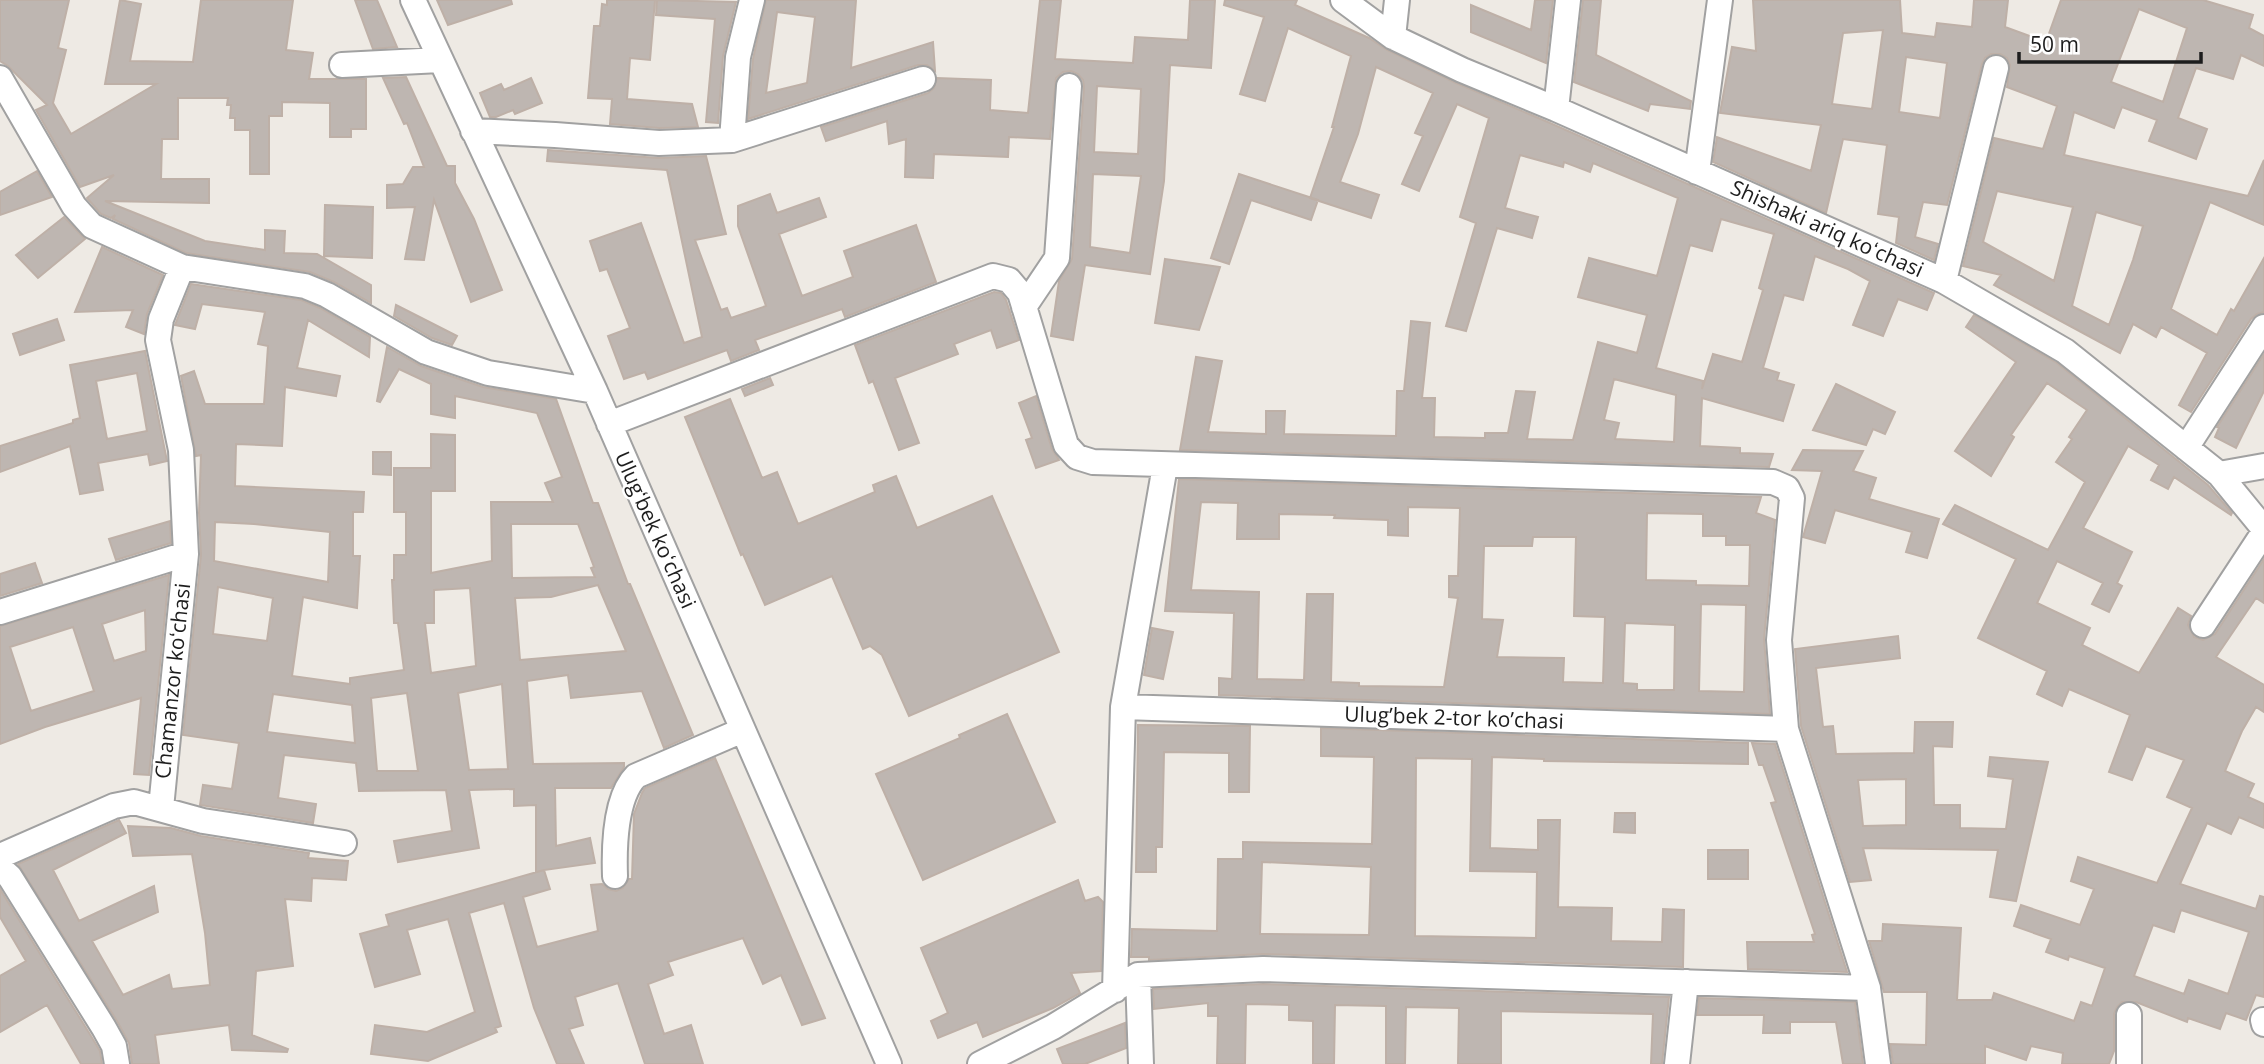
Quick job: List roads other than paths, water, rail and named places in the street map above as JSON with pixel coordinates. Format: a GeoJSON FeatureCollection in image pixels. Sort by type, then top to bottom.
{"type":"FeatureCollection","features":[{"type":"Feature","properties":{"kind":"street","name":"Ulugʻbek koʻchasi"},"geometry":{"type":"LineString","coordinates":[[413,0],[609,424],[889,1064]]}},
{"type":"Feature","properties":{"kind":"street"},"geometry":{"type":"LineString","coordinates":[[732,140],[738,57],[752,0]]}},
{"type":"Feature","properties":{"kind":"street","name":"Shishaki ariq koʻchasi"},"geometry":{"type":"LineString","coordinates":[[1343,0],[1393,37],[1462,70],[1944,281],[2065,351],[2219,474],[2264,531]]}},
{"type":"Feature","properties":{"kind":"street"},"geometry":{"type":"LineString","coordinates":[[1393,37],[1397,0]]}},
{"type":"Feature","properties":{"kind":"street"},"geometry":{"type":"LineString","coordinates":[[1556,109],[1568,0]]}},
{"type":"Feature","properties":{"kind":"street"},"geometry":{"type":"LineString","coordinates":[[1697,172],[1720,0]]}},
{"type":"Feature","properties":{"kind":"street"},"geometry":{"type":"LineString","coordinates":[[342,65],[440,60]]}},
{"type":"Feature","properties":{"kind":"street"},"geometry":{"type":"LineString","coordinates":[[1944,281],[1996,68]]}},
{"type":"Feature","properties":{"kind":"street"},"geometry":{"type":"LineString","coordinates":[[0,78],[74,206],[92,226],[118,240],[183,267],[305,286],[327,295],[426,352],[488,373],[594,391]]}},
{"type":"Feature","properties":{"kind":"street"},"geometry":{"type":"LineString","coordinates":[[473,131],[659,143],[732,140],[923,79]]}},
{"type":"Feature","properties":{"kind":"street"},"geometry":{"type":"LineString","coordinates":[[1024,307],[1057,258],[1069,86]]}},
{"type":"Feature","properties":{"kind":"street","name":"Chamanzor koʻchasi"},"geometry":{"type":"LineString","coordinates":[[161,808],[186,554],[181,450],[159,340],[161,318],[183,267]]}},
{"type":"Feature","properties":{"kind":"street"},"geometry":{"type":"LineString","coordinates":[[609,424],[993,276],[1009,279],[1020,293],[1066,445],[1077,457],[1093,462],[1773,482],[1787,488],[1792,498],[1779,640],[1786,729],[1868,988],[1878,1064]]}},
{"type":"Feature","properties":{"kind":"street"},"geometry":{"type":"LineString","coordinates":[[2186,448],[2264,327]]}},
{"type":"Feature","properties":{"kind":"street"},"geometry":{"type":"LineString","coordinates":[[1115,990],[1122,708],[1165,466]]}},
{"type":"Feature","properties":{"kind":"street"},"geometry":{"type":"LineString","coordinates":[[2219,474],[2264,466]]}},
{"type":"Feature","properties":{"kind":"street"},"geometry":{"type":"LineString","coordinates":[[2203,625],[2264,531]]}},
{"type":"Feature","properties":{"kind":"street","name":"Chamanzor koʻchasi"},"geometry":{"type":"LineString","coordinates":[[0,612],[186,554]]}},
{"type":"Feature","properties":{"kind":"street","name":"Ulugʼbek 2-tor koʼchasi"},"geometry":{"type":"LineString","coordinates":[[1122,708],[1786,729]]}},
{"type":"Feature","properties":{"kind":"street"},"geometry":{"type":"LineString","coordinates":[[615,876],[620,807],[627,785],[636,776],[743,730]]}},
{"type":"Feature","properties":{"kind":"street","name":"Chamanzor koʻchasi"},"geometry":{"type":"LineString","coordinates":[[0,856],[114,806],[134,802],[203,821],[344,843]]}},
{"type":"Feature","properties":{"kind":"street"},"geometry":{"type":"LineString","coordinates":[[0,868],[10,877],[104,1028],[114,1046],[117,1064]]}},
{"type":"Feature","properties":{"kind":"street"},"geometry":{"type":"LineString","coordinates":[[979,1064],[1053,1027],[1138,975],[1263,969],[1868,988]]}},
{"type":"Feature","properties":{"kind":"street"},"geometry":{"type":"LineString","coordinates":[[1138,975],[1141,1064]]}},
{"type":"Feature","properties":{"kind":"street"},"geometry":{"type":"LineString","coordinates":[[1677,1064],[1686,982]]}},
{"type":"Feature","properties":{"kind":"street"},"geometry":{"type":"LineString","coordinates":[[2129,1015],[2129,1064]]}}]}
